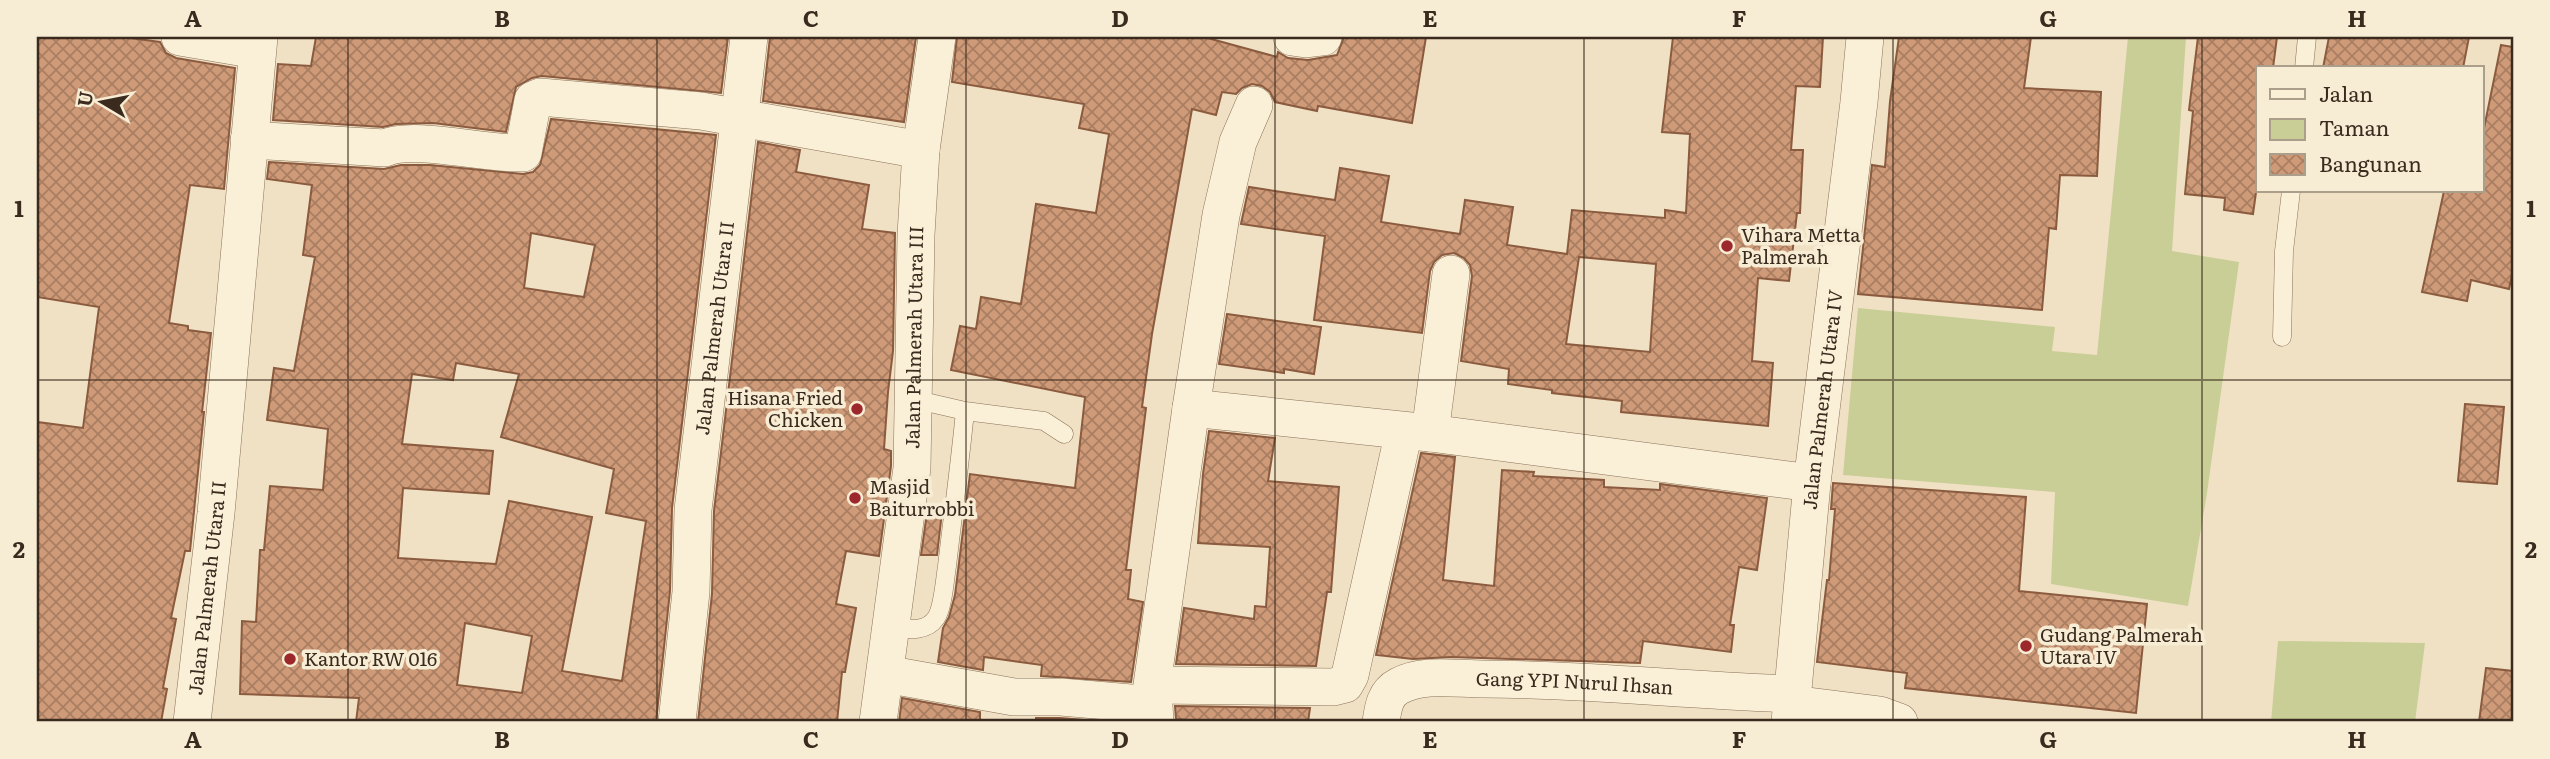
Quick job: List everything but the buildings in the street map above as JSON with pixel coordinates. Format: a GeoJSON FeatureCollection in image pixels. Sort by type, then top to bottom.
{"type":"FeatureCollection","features":[{"type":"Feature","properties":{"kind":"street"},"geometry":{"type":"LineString","coordinates":[[180,37],[258,43]]}},
{"type":"Feature","properties":{"kind":"street","name":"Jalan Palmerah Utara II"},"geometry":{"type":"LineString","coordinates":[[677,722],[691,592],[693,510],[749,37]]}},
{"type":"Feature","properties":{"kind":"street","name":"Jalan Palmerah Utara III"},"geometry":{"type":"LineString","coordinates":[[878,722],[912,468],[916,235],[921,150],[937,37]]}},
{"type":"Feature","properties":{"kind":"street"},"geometry":{"type":"LineString","coordinates":[[1292,37],[1306,40],[1323,37]]}},
{"type":"Feature","properties":{"kind":"street","name":"Jalan Palmerah Utara IV"},"geometry":{"type":"LineString","coordinates":[[1792,707],[1812,483],[1858,116],[1865,37]]}},
{"type":"Feature","properties":{"kind":"street","name":"Jalan Palmerah Utara II"},"geometry":{"type":"LineString","coordinates":[[192,722],[216,513],[258,43]]}},
{"type":"Feature","properties":{"kind":"street"},"geometry":{"type":"LineString","coordinates":[[249,140],[385,148],[391,145],[423,144],[523,153],[533,100],[540,97],[701,111],[921,150]]}},
{"type":"Feature","properties":{"kind":"street"},"geometry":{"type":"LineString","coordinates":[[1254,105],[1238,142],[1221,215],[1153,685],[1333,687],[1345,684],[1350,675],[1417,432],[1451,274]]}},
{"type":"Feature","properties":{"kind":"street"},"geometry":{"type":"LineString","coordinates":[[1191,408],[1417,432],[1812,483]]}},
{"type":"Feature","properties":{"kind":"street"},"geometry":{"type":"LineString","coordinates":[[885,674],[1014,697],[1061,697],[1154,714]]}},
{"type":"Feature","properties":{"kind":"street","name":"Gang YPI Nurul Ihsan"},"geometry":{"type":"LineString","coordinates":[[1381,722],[1383,703],[1396,687],[1420,679],[1559,679],[1674,689],[1792,707],[1880,715],[1899,722]]}},
{"type":"Feature","properties":{"kind":"lane"},"geometry":{"type":"LineString","coordinates":[[2304,66],[2307,37]]}},
{"type":"Feature","properties":{"kind":"lane"},"geometry":{"type":"LineString","coordinates":[[2282,337],[2284,251],[2291,192]]}},
{"type":"Feature","properties":{"kind":"lane"},"geometry":{"type":"LineString","coordinates":[[913,398],[965,411],[1044,421],[1064,434]]}},
{"type":"Feature","properties":{"kind":"lane"},"geometry":{"type":"LineString","coordinates":[[892,627],[913,630],[927,627],[937,617],[948,554],[965,411]]}},
{"type":"Feature","properties":{"kind":"green space"},"geometry":{"type":"Polygon","coordinates":[[[2128,37],[2186,37],[2172,251],[2239,262],[2207,493],[2188,606],[2051,584],[2055,492],[1843,475],[1858,308],[2055,327],[2052,351],[2097,355],[2128,37]]]}},
{"type":"Feature","properties":{"kind":"green space"},"geometry":{"type":"Polygon","coordinates":[[[2278,641],[2425,643],[2415,722],[2271,722],[2278,641]]]}},
{"type":"Feature","properties":{"kind":"place","name":"Vihara Metta Palmerah"},"geometry":{"type":"Point","coordinates":[1727,246]}},
{"type":"Feature","properties":{"kind":"place","name":"Hisana Fried Chicken"},"geometry":{"type":"Point","coordinates":[857,409]}},
{"type":"Feature","properties":{"kind":"place","name":"Masjid Baiturrobbi"},"geometry":{"type":"Point","coordinates":[855,498]}},
{"type":"Feature","properties":{"kind":"place","name":"Gudang Palmerah Utara IV"},"geometry":{"type":"Point","coordinates":[2026,646]}},
{"type":"Feature","properties":{"kind":"place","name":"Kantor RW 016"},"geometry":{"type":"Point","coordinates":[290,659]}}]}
